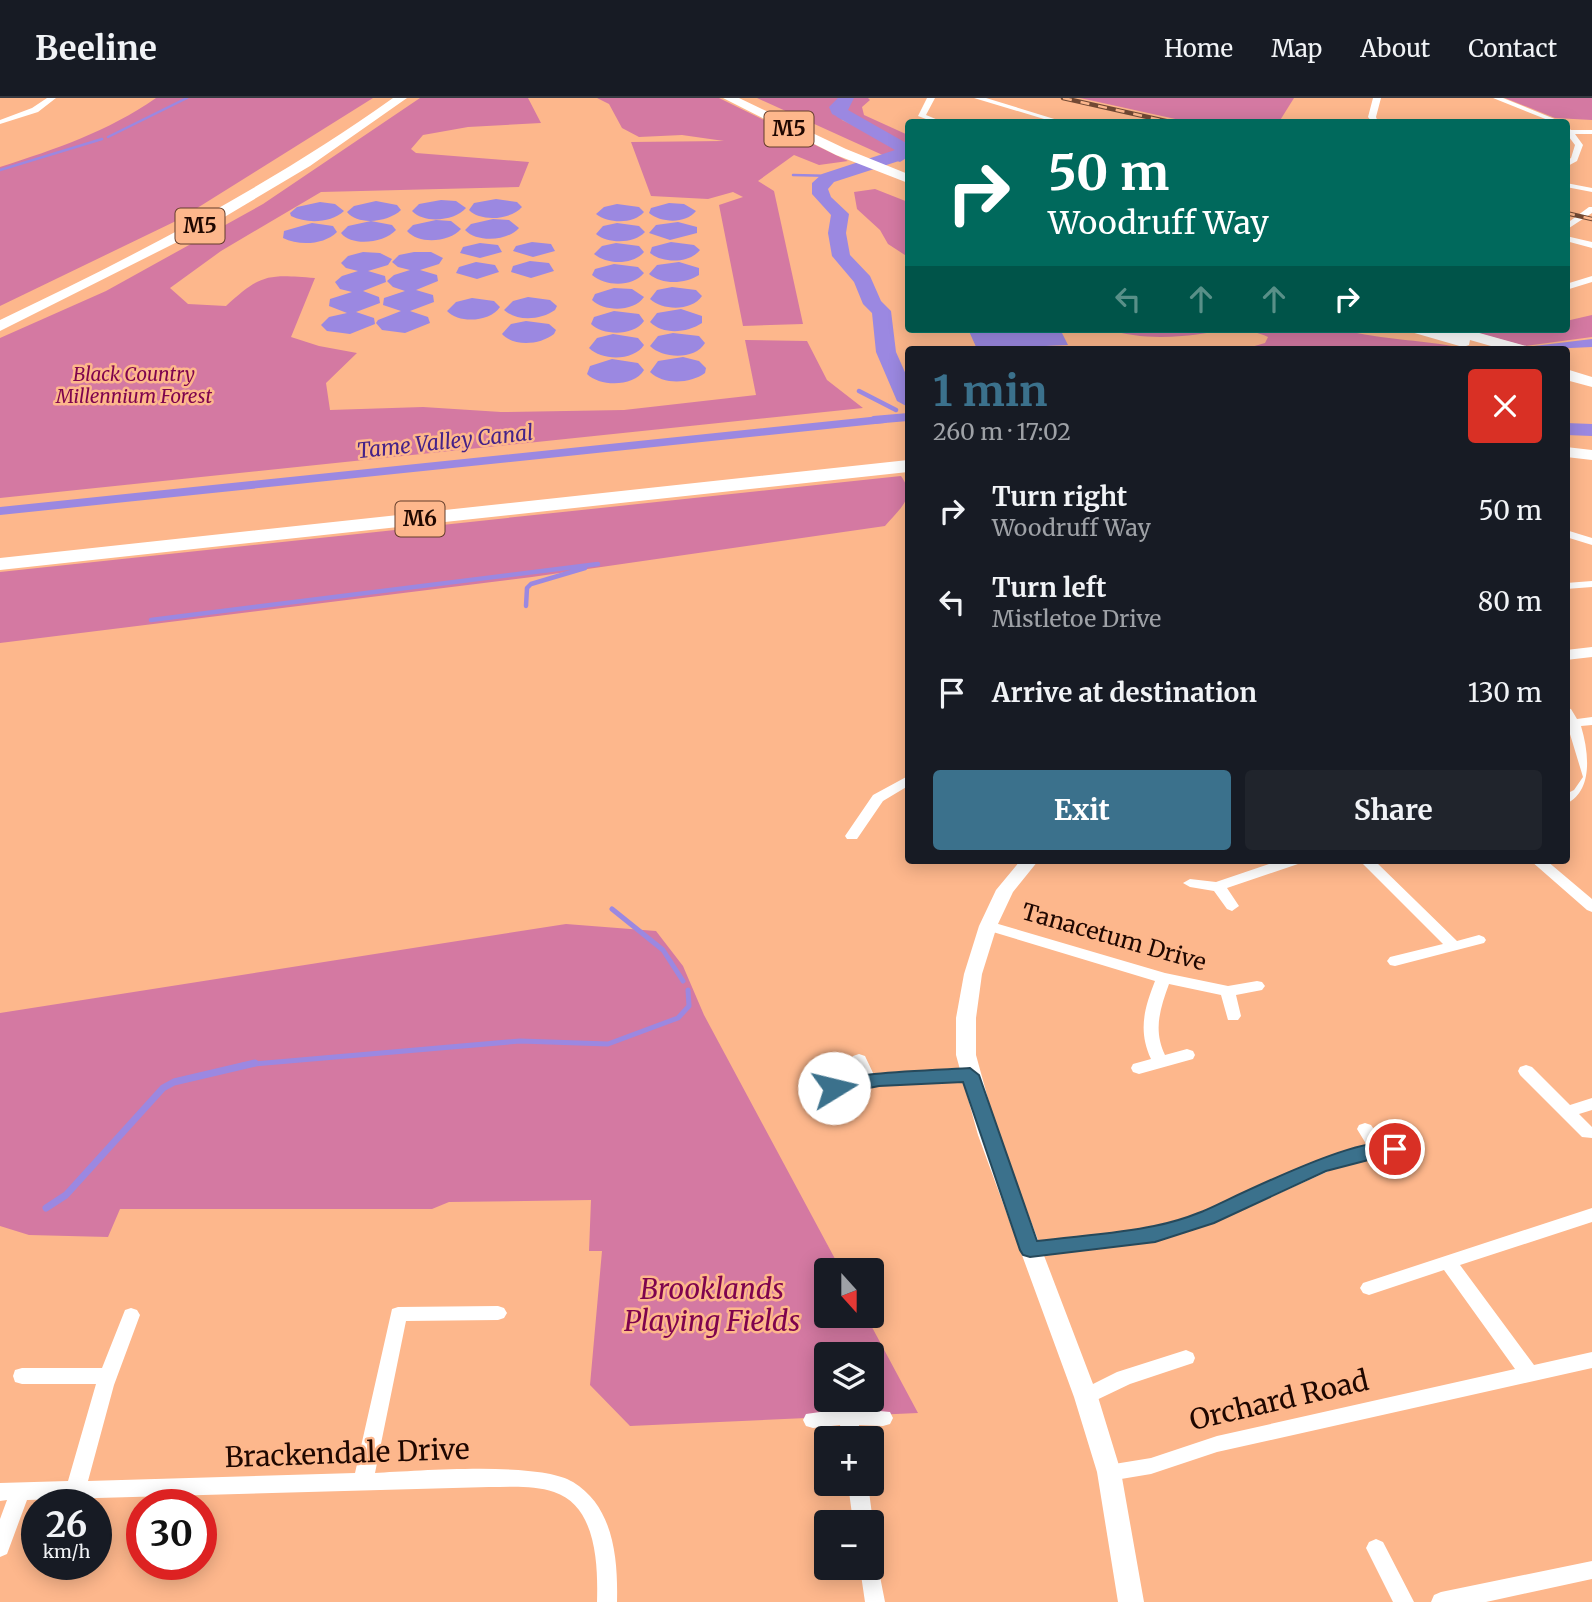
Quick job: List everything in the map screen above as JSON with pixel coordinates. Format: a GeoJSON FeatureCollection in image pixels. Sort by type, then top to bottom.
{"type":"FeatureCollection","features":[{"type":"Feature","properties":{"kind":"highway","name":"M5"},"geometry":{"type":"LineString","coordinates":[[729,98],[895,168]]}},
{"type":"Feature","properties":{"kind":"highway","name":"M5"},"geometry":{"type":"LineString","coordinates":[[751,98],[858,154]]}},
{"type":"Feature","properties":{"kind":"highway","name":"M5"},"geometry":{"type":"LineString","coordinates":[[0,316],[205,213],[386,102]]}},
{"type":"Feature","properties":{"kind":"highway","name":"M5"},"geometry":{"type":"LineString","coordinates":[[0,326],[139,260],[220,216],[286,176],[386,102]]}},
{"type":"Feature","properties":{"kind":"highway"},"geometry":{"type":"LineString","coordinates":[[1431,333],[1477,346]]}},
{"type":"Feature","properties":{"kind":"highway"},"geometry":{"type":"LineString","coordinates":[[1462,333],[1509,346]]}},
{"type":"Feature","properties":{"kind":"highway"},"geometry":{"type":"LineString","coordinates":[[1570,363],[1592,370]]}},
{"type":"Feature","properties":{"kind":"highway"},"geometry":{"type":"LineString","coordinates":[[1570,375],[1592,382]]}},
{"type":"Feature","properties":{"kind":"highway"},"geometry":{"type":"LineString","coordinates":[[1570,452],[1592,455]]}},
{"type":"Feature","properties":{"kind":"highway","name":"M6"},"geometry":{"type":"LineString","coordinates":[[0,564],[836,466],[905,454]]}},
{"type":"Feature","properties":{"kind":"highway"},"geometry":{"type":"LineString","coordinates":[[1570,463],[1592,466]]}},
{"type":"Feature","properties":{"kind":"highway","name":"M6"},"geometry":{"type":"LineString","coordinates":[[0,550],[836,466],[905,466]]}},
{"type":"Feature","properties":{"kind":"street"},"geometry":{"type":"LineString","coordinates":[[0,122],[35,110],[52,98]]}},
{"type":"Feature","properties":{"kind":"street"},"geometry":{"type":"LineString","coordinates":[[931,98],[922,116],[931,119]]}},
{"type":"Feature","properties":{"kind":"street"},"geometry":{"type":"LineString","coordinates":[[978,98],[1050,119]]}},
{"type":"Feature","properties":{"kind":"street"},"geometry":{"type":"LineString","coordinates":[[1373,119],[1377,98]]}},
{"type":"Feature","properties":{"kind":"street"},"geometry":{"type":"LineString","coordinates":[[1497,98],[1550,119]]}},
{"type":"Feature","properties":{"kind":"street"},"geometry":{"type":"LineString","coordinates":[[1570,130],[1592,132]]}},
{"type":"Feature","properties":{"kind":"street"},"geometry":{"type":"LineString","coordinates":[[1570,132],[1579,145],[1578,152],[1570,161]]}},
{"type":"Feature","properties":{"kind":"street"},"geometry":{"type":"LineString","coordinates":[[1570,186],[1592,190]]}},
{"type":"Feature","properties":{"kind":"street"},"geometry":{"type":"LineString","coordinates":[[1570,225],[1591,209]]}},
{"type":"Feature","properties":{"kind":"street"},"geometry":{"type":"LineString","coordinates":[[1570,239],[1592,244]]}},
{"type":"Feature","properties":{"kind":"street"},"geometry":{"type":"LineString","coordinates":[[1570,279],[1581,283]]}},
{"type":"Feature","properties":{"kind":"street"},"geometry":{"type":"LineString","coordinates":[[1570,286],[1592,279]]}},
{"type":"Feature","properties":{"kind":"street"},"geometry":{"type":"LineString","coordinates":[[1570,534],[1592,542]]}},
{"type":"Feature","properties":{"kind":"street"},"geometry":{"type":"LineString","coordinates":[[1570,586],[1592,584]]}},
{"type":"Feature","properties":{"kind":"street"},"geometry":{"type":"LineString","coordinates":[[1570,654],[1592,652]]}},
{"type":"Feature","properties":{"kind":"street"},"geometry":{"type":"LineString","coordinates":[[1570,798],[1579,793],[1590,777],[1570,717],[1592,721]]}},
{"type":"Feature","properties":{"kind":"street"},"geometry":{"type":"LineString","coordinates":[[852,836],[878,798],[905,782]]}},
{"type":"Feature","properties":{"kind":"street"},"geometry":{"type":"LineString","coordinates":[[865,818],[880,821]]}},
{"type":"Feature","properties":{"kind":"street"},"geometry":{"type":"LineString","coordinates":[[1027,864],[1005,890],[988,926],[973,974],[965,1018],[970,1075],[1030,1250],[1086,1397],[1109,1472],[1130,1602]]}},
{"type":"Feature","properties":{"kind":"street"},"geometry":{"type":"LineString","coordinates":[[1190,883],[1219,887],[1226,882],[1283,864]]}},
{"type":"Feature","properties":{"kind":"street"},"geometry":{"type":"LineString","coordinates":[[1370,864],[1455,947]]}},
{"type":"Feature","properties":{"kind":"street"},"geometry":{"type":"LineString","coordinates":[[1542,864],[1589,902]]}},
{"type":"Feature","properties":{"kind":"street"},"geometry":{"type":"LineString","coordinates":[[1219,887],[1233,906]]}},
{"type":"Feature","properties":{"kind":"street","name":"Tanacetum Drive"},"geometry":{"type":"LineString","coordinates":[[988,926],[1164,978],[1228,991],[1258,986]]}},
{"type":"Feature","properties":{"kind":"street"},"geometry":{"type":"LineString","coordinates":[[1395,961],[1479,940]]}},
{"type":"Feature","properties":{"kind":"street"},"geometry":{"type":"LineString","coordinates":[[1160,1062],[1149,1038],[1150,1016],[1164,978]]}},
{"type":"Feature","properties":{"kind":"street","name":"Tanacetum Drive"},"geometry":{"type":"LineString","coordinates":[[1228,991],[1233,1016]]}},
{"type":"Feature","properties":{"kind":"street"},"geometry":{"type":"LineString","coordinates":[[1139,1068],[1187,1055]]}},
{"type":"Feature","properties":{"kind":"street"},"geometry":{"type":"LineString","coordinates":[[859,1060],[869,1083]]}},
{"type":"Feature","properties":{"kind":"street"},"geometry":{"type":"LineString","coordinates":[[1526,1071],[1588,1133]]}},
{"type":"Feature","properties":{"kind":"street"},"geometry":{"type":"LineString","coordinates":[[834,1088],[925,1076],[970,1075]]}},
{"type":"Feature","properties":{"kind":"street"},"geometry":{"type":"LineString","coordinates":[[1566,1112],[1592,1104]]}},
{"type":"Feature","properties":{"kind":"street"},"geometry":{"type":"LineString","coordinates":[[1365,1129],[1380,1150]]}},
{"type":"Feature","properties":{"kind":"street"},"geometry":{"type":"LineString","coordinates":[[1030,1250],[1155,1234],[1207,1217],[1321,1165],[1380,1150],[1405,1149]]}},
{"type":"Feature","properties":{"kind":"street"},"geometry":{"type":"LineString","coordinates":[[1369,1288],[1592,1216]]}},
{"type":"Feature","properties":{"kind":"street"},"geometry":{"type":"LineString","coordinates":[[1450,1263],[1530,1375]]}},
{"type":"Feature","properties":{"kind":"street"},"geometry":{"type":"LineString","coordinates":[[364,1479],[398,1314],[498,1313]]}},
{"type":"Feature","properties":{"kind":"street"},"geometry":{"type":"LineString","coordinates":[[76,1488],[131,1315]]}},
{"type":"Feature","properties":{"kind":"street"},"geometry":{"type":"LineString","coordinates":[[1086,1397],[1124,1378],[1186,1358]]}},
{"type":"Feature","properties":{"kind":"street","name":"Orchard Road"},"geometry":{"type":"LineString","coordinates":[[1109,1472],[1151,1466],[1217,1444],[1592,1360]]}},
{"type":"Feature","properties":{"kind":"street"},"geometry":{"type":"LineString","coordinates":[[22,1376],[110,1376]]}},
{"type":"Feature","properties":{"kind":"street"},"geometry":{"type":"LineString","coordinates":[[813,1420],[848,1416],[883,1418]]}},
{"type":"Feature","properties":{"kind":"street"},"geometry":{"type":"LineString","coordinates":[[848,1416],[849,1426]]}},
{"type":"Feature","properties":{"kind":"street","name":"Brackendale Drive"},"geometry":{"type":"LineString","coordinates":[[10,1491],[364,1479],[489,1478],[563,1485],[592,1511],[606,1544],[607,1602]]}},
{"type":"Feature","properties":{"kind":"street"},"geometry":{"type":"LineString","coordinates":[[0,1548],[10,1491]]}},
{"type":"Feature","properties":{"kind":"street"},"geometry":{"type":"LineString","coordinates":[[1376,1548],[1404,1602]]}},
{"type":"Feature","properties":{"kind":"street"},"geometry":{"type":"LineString","coordinates":[[1441,1602],[1592,1570]]}},
{"type":"Feature","properties":{"kind":"street"},"geometry":{"type":"LineString","coordinates":[[872,1580],[875,1602]]}},
{"type":"Feature","properties":{"kind":"green space"},"geometry":{"type":"Polygon","coordinates":[[[156,98],[373,98],[178,220],[0,306],[0,167],[100,130],[156,98]]]}},
{"type":"Feature","properties":{"kind":"green space","name":"Black Country Millennium Forest"},"geometry":{"type":"Polygon","coordinates":[[[420,98],[528,98],[541,123],[468,127],[423,135],[411,149],[416,153],[529,162],[519,187],[321,192],[221,251],[170,288],[188,304],[226,306],[248,288],[266,278],[315,278],[291,337],[319,346],[357,353],[326,383],[330,410],[423,407],[501,412],[624,410],[756,395],[745,340],[807,341],[827,380],[863,408],[0,498],[0,338],[106,291],[263,204],[420,98]]]}},
{"type":"Feature","properties":{"kind":"green space"},"geometry":{"type":"Polygon","coordinates":[[[597,98],[719,98],[848,161],[819,165],[794,155],[758,181],[774,191],[803,324],[743,326],[719,205],[743,197],[733,192],[708,199],[651,196],[631,142],[724,141],[682,135],[639,137],[622,128],[609,104],[597,98]]]}},
{"type":"Feature","properties":{"kind":"green space"},"geometry":{"type":"Polygon","coordinates":[[[757,98],[838,98],[842,120],[899,147],[898,152],[887,157],[757,98]]]}},
{"type":"Feature","properties":{"kind":"green space"},"geometry":{"type":"Polygon","coordinates":[[[851,98],[868,98],[870,100],[862,107],[864,115],[905,134],[905,143],[851,117],[846,112],[851,98]]]}},
{"type":"Feature","properties":{"kind":"green space"},"geometry":{"type":"Polygon","coordinates":[[[1080,98],[1294,98],[1281,119],[1175,119],[1080,98]]]}},
{"type":"Feature","properties":{"kind":"green space"},"geometry":{"type":"Polygon","coordinates":[[[1505,98],[1592,98],[1592,120],[1555,118],[1505,98]]]}},
{"type":"Feature","properties":{"kind":"green space"},"geometry":{"type":"Polygon","coordinates":[[[875,189],[905,201],[905,255],[888,244],[880,230],[857,209],[854,192],[875,189]]]}},
{"type":"Feature","properties":{"kind":"green space"},"geometry":{"type":"Polygon","coordinates":[[[1592,315],[1592,337],[1525,346],[1478,333],[1570,333],[1570,320],[1592,315]]]}},
{"type":"Feature","properties":{"kind":"green space"},"geometry":{"type":"Polygon","coordinates":[[[1121,333],[1206,333],[1153,337],[1121,333]]]}},
{"type":"Feature","properties":{"kind":"green space"},"geometry":{"type":"Polygon","coordinates":[[[1258,333],[1359,333],[1449,346],[1255,346],[1265,343],[1268,337],[1258,333]]]}},
{"type":"Feature","properties":{"kind":"green space"},"geometry":{"type":"Polygon","coordinates":[[[901,476],[905,484],[905,501],[885,526],[532,577],[0,643],[0,572],[901,476]]]}},
{"type":"Feature","properties":{"kind":"green space","name":"Brooklands Playing Fields"},"geometry":{"type":"Polygon","coordinates":[[[566,924],[656,931],[683,966],[704,1015],[835,1258],[814,1258],[814,1328],[872,1328],[880,1342],[814,1342],[814,1412],[884,1412],[884,1350],[918,1413],[630,1426],[590,1385],[602,1251],[589,1251],[591,1200],[449,1202],[432,1209],[120,1209],[108,1237],[29,1235],[0,1226],[0,1013],[566,924]]]}},
{"type":"Feature","properties":{"kind":"shaded area"},"geometry":{"type":"Polygon","coordinates":[[[838,98],[852,99],[846,112],[851,117],[905,143],[905,159],[900,162],[887,157],[898,152],[899,147],[832,114],[829,107],[838,98]]]}},
{"type":"Feature","properties":{"kind":"shaded area"},"geometry":{"type":"Polygon","coordinates":[[[496,199],[517,202],[522,207],[511,215],[495,218],[480,216],[469,210],[474,203],[496,199]]]}},
{"type":"Feature","properties":{"kind":"shaded area"},"geometry":{"type":"Polygon","coordinates":[[[441,200],[456,201],[466,208],[455,216],[439,219],[424,218],[412,211],[419,204],[441,200]]]}},
{"type":"Feature","properties":{"kind":"shaded area"},"geometry":{"type":"Polygon","coordinates":[[[376,201],[397,205],[401,210],[374,221],[358,219],[347,212],[354,206],[376,201]]]}},
{"type":"Feature","properties":{"kind":"shaded area"},"geometry":{"type":"Polygon","coordinates":[[[320,202],[335,204],[344,211],[319,221],[291,216],[290,213],[297,207],[320,202]]]}},
{"type":"Feature","properties":{"kind":"shaded area"},"geometry":{"type":"Polygon","coordinates":[[[669,203],[684,204],[696,211],[686,218],[673,221],[660,219],[649,213],[651,208],[669,203]]]}},
{"type":"Feature","properties":{"kind":"shaded area"},"geometry":{"type":"Polygon","coordinates":[[[617,204],[639,207],[644,212],[628,221],[608,220],[596,214],[604,207],[617,204]]]}},
{"type":"Feature","properties":{"kind":"shaded area"},"geometry":{"type":"Polygon","coordinates":[[[493,219],[509,220],[519,228],[508,236],[492,239],[477,237],[465,230],[471,224],[493,219]]]}},
{"type":"Feature","properties":{"kind":"shaded area"},"geometry":{"type":"Polygon","coordinates":[[[436,220],[451,221],[461,229],[450,237],[434,240],[419,238],[407,231],[413,225],[436,220]]]}},
{"type":"Feature","properties":{"kind":"shaded area"},"geometry":{"type":"Polygon","coordinates":[[[371,221],[392,225],[396,230],[384,238],[368,242],[353,240],[341,233],[348,226],[371,221]]]}},
{"type":"Feature","properties":{"kind":"shaded area"},"geometry":{"type":"Polygon","coordinates":[[[678,222],[697,227],[697,233],[670,240],[649,233],[656,225],[678,222]]]}},
{"type":"Feature","properties":{"kind":"shaded area"},"geometry":{"type":"Polygon","coordinates":[[[312,223],[333,226],[337,232],[325,240],[311,243],[283,238],[284,231],[312,223]]]}},
{"type":"Feature","properties":{"kind":"shaded area"},"geometry":{"type":"Polygon","coordinates":[[[617,223],[639,226],[645,232],[628,241],[607,240],[596,234],[603,226],[617,223]]]}},
{"type":"Feature","properties":{"kind":"shaded area"},"geometry":{"type":"Polygon","coordinates":[[[532,242],[551,244],[555,251],[533,257],[513,251],[516,246],[532,242]]]}},
{"type":"Feature","properties":{"kind":"shaded area"},"geometry":{"type":"Polygon","coordinates":[[[671,242],[694,245],[700,250],[683,260],[661,259],[650,253],[652,247],[671,242]]]}},
{"type":"Feature","properties":{"kind":"shaded area"},"geometry":{"type":"Polygon","coordinates":[[[480,243],[498,245],[502,252],[480,258],[460,253],[463,247],[480,243]]]}},
{"type":"Feature","properties":{"kind":"shaded area"},"geometry":{"type":"Polygon","coordinates":[[[616,243],[639,246],[644,252],[633,259],[620,262],[599,258],[594,254],[602,246],[616,243]]]}},
{"type":"Feature","properties":{"kind":"shaded area"},"geometry":{"type":"Polygon","coordinates":[[[363,252],[380,253],[392,259],[388,265],[368,271],[385,276],[386,282],[363,291],[379,297],[380,303],[356,312],[374,318],[375,324],[350,334],[327,331],[321,325],[329,317],[347,313],[329,306],[330,299],[352,292],[340,289],[335,282],[342,276],[358,271],[346,268],[341,263],[348,256],[363,252]]]}},
{"type":"Feature","properties":{"kind":"shaded area"},"geometry":{"type":"Polygon","coordinates":[[[431,252],[443,258],[439,264],[420,270],[437,275],[438,281],[416,290],[433,295],[434,302],[410,311],[428,317],[430,323],[405,333],[382,330],[376,323],[378,320],[401,311],[383,305],[384,298],[405,291],[393,287],[387,281],[394,275],[410,270],[398,267],[392,262],[399,255],[431,252]]]}},
{"type":"Feature","properties":{"kind":"shaded area"},"geometry":{"type":"Polygon","coordinates":[[[530,261],[549,263],[554,271],[531,278],[511,272],[513,266],[530,261]]]}},
{"type":"Feature","properties":{"kind":"shaded area"},"geometry":{"type":"Polygon","coordinates":[[[476,262],[495,265],[499,272],[477,279],[456,273],[459,267],[476,262]]]}},
{"type":"Feature","properties":{"kind":"shaded area"},"geometry":{"type":"Polygon","coordinates":[[[679,262],[699,268],[699,275],[674,282],[660,280],[649,274],[657,265],[679,262]]]}},
{"type":"Feature","properties":{"kind":"shaded area"},"geometry":{"type":"Polygon","coordinates":[[[614,264],[638,267],[644,273],[633,281],[619,284],[604,282],[592,275],[595,269],[614,264]]]}},
{"type":"Feature","properties":{"kind":"shaded area"},"geometry":{"type":"Polygon","coordinates":[[[672,287],[696,290],[702,296],[685,307],[677,308],[662,306],[650,299],[657,290],[672,287]]]}},
{"type":"Feature","properties":{"kind":"shaded area"},"geometry":{"type":"Polygon","coordinates":[[[614,288],[632,289],[644,297],[633,305],[619,309],[604,307],[592,300],[595,294],[614,288]]]}},
{"type":"Feature","properties":{"kind":"shaded area"},"geometry":{"type":"Polygon","coordinates":[[[528,297],[550,300],[557,306],[555,310],[536,318],[522,318],[504,310],[513,301],[528,297]]]}},
{"type":"Feature","properties":{"kind":"shaded area"},"geometry":{"type":"Polygon","coordinates":[[[472,298],[494,301],[500,307],[489,316],[474,320],[459,318],[447,311],[456,302],[472,298]]]}},
{"type":"Feature","properties":{"kind":"shaded area"},"geometry":{"type":"Polygon","coordinates":[[[681,309],[702,316],[702,323],[689,329],[668,331],[650,322],[657,313],[681,309]]]}},
{"type":"Feature","properties":{"kind":"shaded area"},"geometry":{"type":"Polygon","coordinates":[[[614,311],[639,314],[644,321],[633,329],[618,333],[603,331],[591,324],[594,317],[614,311]]]}},
{"type":"Feature","properties":{"kind":"shaded area"},"geometry":{"type":"Polygon","coordinates":[[[526,321],[549,324],[556,330],[548,338],[527,343],[513,341],[502,334],[511,324],[526,321]]]}},
{"type":"Feature","properties":{"kind":"shaded area"},"geometry":{"type":"Polygon","coordinates":[[[673,333],[699,336],[705,343],[694,352],[679,356],[663,353],[650,346],[658,336],[673,333]]]}},
{"type":"Feature","properties":{"kind":"shaded area"},"geometry":{"type":"Polygon","coordinates":[[[970,333],[1062,333],[1068,345],[1045,346],[976,346],[970,333]]]}},
{"type":"Feature","properties":{"kind":"shaded area"},"geometry":{"type":"Polygon","coordinates":[[[613,334],[638,338],[644,345],[633,354],[618,357],[602,355],[589,348],[597,338],[613,334]]]}},
{"type":"Feature","properties":{"kind":"shaded area"},"geometry":{"type":"Polygon","coordinates":[[[683,357],[699,361],[706,368],[705,373],[677,382],[662,379],[650,372],[658,361],[683,357]]]}},
{"type":"Feature","properties":{"kind":"shaded area"},"geometry":{"type":"Polygon","coordinates":[[[612,359],[638,363],[644,370],[633,380],[617,383],[600,381],[587,374],[590,366],[612,359]]]}},
{"type":"Feature","properties":{"kind":"shaded area"},"geometry":{"type":"Polygon","coordinates":[[[880,416],[895,418],[885,423],[0,515],[0,507],[880,416]]]}},
{"type":"Feature","properties":{"kind":"waterway"},"geometry":{"type":"LineString","coordinates":[[108,137],[187,98]]}},
{"type":"Feature","properties":{"kind":"waterway"},"geometry":{"type":"LineString","coordinates":[[846,98],[839,108],[842,113],[889,138],[905,150]]}},
{"type":"Feature","properties":{"kind":"waterway"},"geometry":{"type":"LineString","coordinates":[[0,170],[102,139]]}},
{"type":"Feature","properties":{"kind":"waterway"},"geometry":{"type":"LineString","coordinates":[[905,150],[896,157],[828,178],[820,183],[819,189],[822,198],[840,214],[837,233],[841,256],[863,280],[873,304],[881,311],[886,352],[905,394]]}},
{"type":"Feature","properties":{"kind":"waterway"},"geometry":{"type":"LineString","coordinates":[[793,175],[834,176]]}},
{"type":"Feature","properties":{"kind":"waterway"},"geometry":{"type":"LineString","coordinates":[[1567,346],[1592,343]]}},
{"type":"Feature","properties":{"kind":"waterway"},"geometry":{"type":"LineString","coordinates":[[859,391],[896,410]]}},
{"type":"Feature","properties":{"kind":"waterway","name":"Tame Valley Canal"},"geometry":{"type":"LineString","coordinates":[[873,420],[905,417]]}},
{"type":"Feature","properties":{"kind":"waterway"},"geometry":{"type":"LineString","coordinates":[[1570,429],[1592,430]]}},
{"type":"Feature","properties":{"kind":"waterway"},"geometry":{"type":"LineString","coordinates":[[151,620],[598,564]]}},
{"type":"Feature","properties":{"kind":"waterway"},"geometry":{"type":"LineString","coordinates":[[526,606],[527,588],[531,584],[585,568]]}},
{"type":"Feature","properties":{"kind":"waterway"},"geometry":{"type":"LineString","coordinates":[[612,909],[663,950],[683,981]]}},
{"type":"Feature","properties":{"kind":"waterway"},"geometry":{"type":"LineString","coordinates":[[249,1065],[520,1041],[608,1044],[678,1018],[689,1006],[688,990]]}},
{"type":"Feature","properties":{"kind":"waterway"},"geometry":{"type":"LineString","coordinates":[[249,1065],[255,1063]]}},
{"type":"Feature","properties":{"kind":"waterway"},"geometry":{"type":"LineString","coordinates":[[243,1065],[249,1065]]}},
{"type":"Feature","properties":{"kind":"waterway"},"geometry":{"type":"LineString","coordinates":[[46,1208],[66,1195],[163,1088],[174,1082],[249,1065]]}},
{"type":"Feature","properties":{"kind":"railway"},"geometry":{"type":"LineString","coordinates":[[1063,98],[1157,119]]}},
{"type":"Feature","properties":{"kind":"railway"},"geometry":{"type":"LineString","coordinates":[[1570,214],[1592,219]]}},
{"type":"Feature","properties":{"kind":"route"},"geometry":{"type":"LineString","coordinates":[[834,1088],[879,1080],[970,1075],[988,1135],[1030,1250],[1155,1234],[1207,1217],[1321,1165],[1380,1150],[1395,1149]]}}]}
